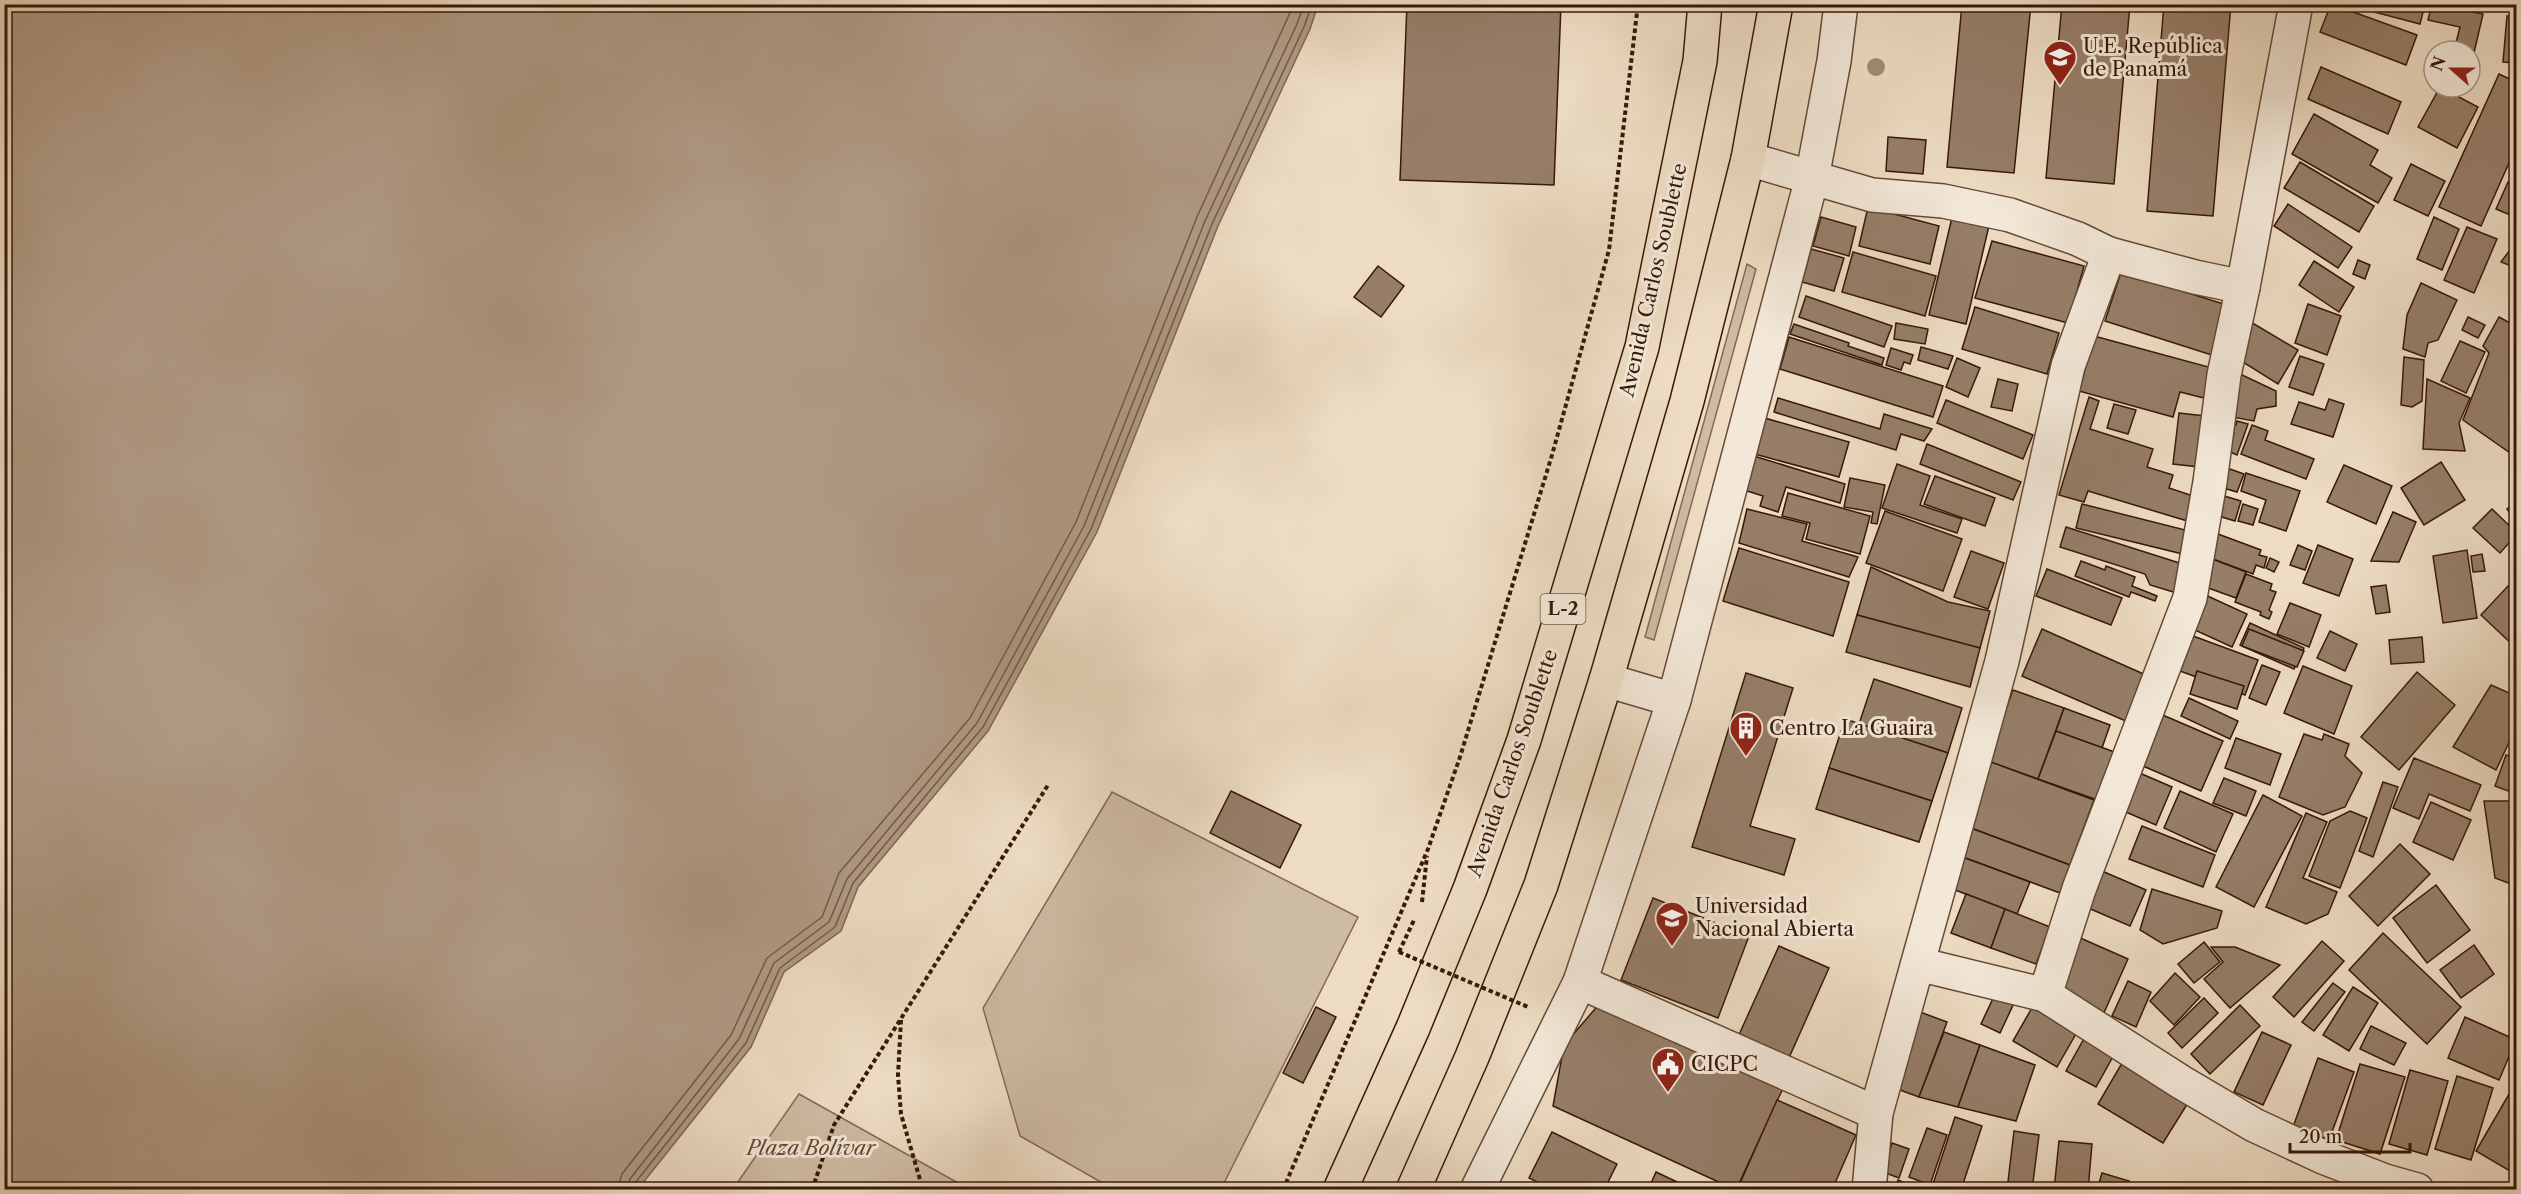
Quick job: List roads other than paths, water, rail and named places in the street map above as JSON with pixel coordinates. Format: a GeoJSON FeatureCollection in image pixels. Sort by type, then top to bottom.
{"type":"FeatureCollection","features":[{"type":"Feature","properties":{"kind":"main road","name":"Avenida Carlos Soublette"},"geometry":{"type":"LineString","coordinates":[[1340,1190],[1413,1028],[1470,889],[1524,740],[1642,347],[1700,61],[1705,4]]}},
{"type":"Feature","properties":{"kind":"main road"},"geometry":{"type":"LineString","coordinates":[[1413,1190],[1472,1057],[1541,885],[1606,680],[1687,400],[1748,159],[1776,4]]}},
{"type":"Feature","properties":{"kind":"street"},"geometry":{"type":"LineString","coordinates":[[1477,1190],[1580,982],[1674,700],[1812,178],[1834,61],[1841,4]]}},
{"type":"Feature","properties":{"kind":"street"},"geometry":{"type":"LineString","coordinates":[[2044,995],[2079,889],[2190,598],[2210,482],[2224,375],[2243,287],[2296,4]]}},
{"type":"Feature","properties":{"kind":"street"},"geometry":{"type":"LineString","coordinates":[[1748,159],[1872,195],[1943,201],[2010,215],[2078,239],[2109,254],[2243,287]]}},
{"type":"Feature","properties":{"kind":"street"},"geometry":{"type":"LineString","coordinates":[[1869,1190],[1876,1113],[2002,661],[2068,366],[2109,254]]}},
{"type":"Feature","properties":{"kind":"street"},"geometry":{"type":"LineString","coordinates":[[1606,680],[1674,700]]}},
{"type":"Feature","properties":{"kind":"street"},"geometry":{"type":"LineString","coordinates":[[1918,964],[2044,995],[2181,1082],[2254,1125],[2324,1157],[2385,1181],[2417,1190]]}},
{"type":"Feature","properties":{"kind":"street"},"geometry":{"type":"LineString","coordinates":[[1580,982],[1876,1113]]}},
{"type":"Feature","properties":{"kind":"water"},"geometry":{"type":"Polygon","coordinates":[[[5,4],[1318,5],[1310,29],[1218,226],[1097,532],[988,731],[858,887],[841,931],[784,972],[751,1047],[638,1189],[5,1189],[5,4]]]}},
{"type":"Feature","properties":{"kind":"place","name":"U.E. República de Panamá"},"geometry":{"type":"Point","coordinates":[2060,86]}},
{"type":"Feature","properties":{"kind":"place","name":"Centro La Guaira"},"geometry":{"type":"Point","coordinates":[1746,757]}},
{"type":"Feature","properties":{"kind":"place","name":"Universidad Nacional Abierta"},"geometry":{"type":"Point","coordinates":[1672,947]}},
{"type":"Feature","properties":{"kind":"place","name":"CICPC"},"geometry":{"type":"Point","coordinates":[1668,1093]}},
{"type":"Feature","properties":{"kind":"park label","name":"Plaza Bolívar"},"geometry":{"type":"Point","coordinates":[811,1148]}}]}
